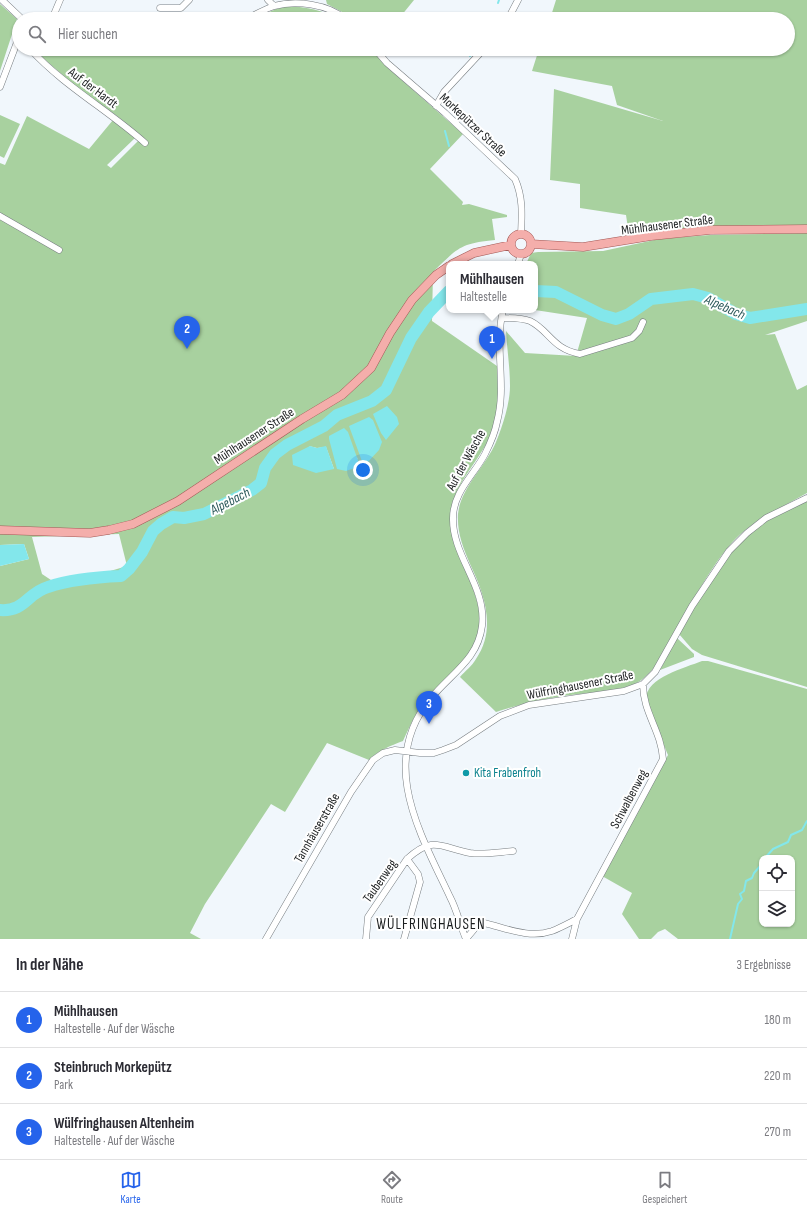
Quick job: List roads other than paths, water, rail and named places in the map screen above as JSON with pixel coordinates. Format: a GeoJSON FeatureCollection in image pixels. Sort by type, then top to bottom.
{"type":"FeatureCollection","features":[{"type":"Feature","properties":{"kind":"main road","name":"Mühlhausener Straße"},"geometry":{"type":"LineString","coordinates":[[531,244],[583,247],[651,236],[710,230],[807,229]]}},
{"type":"Feature","properties":{"kind":"main road"},"geometry":{"type":"LineString","coordinates":[[521,234],[529,238],[531,244],[528,251],[521,254],[516,253],[511,245],[513,237],[521,234]]}},
{"type":"Feature","properties":{"kind":"main road"},"geometry":{"type":"LineString","coordinates":[[458,261],[474,253],[511,245]]}},
{"type":"Feature","properties":{"kind":"main road","name":"Mühlhausener Straße"},"geometry":{"type":"LineString","coordinates":[[0,530],[90,533],[109,530],[133,524],[178,501],[348,390],[371,368],[390,333],[412,300],[436,275],[446,268]]}},
{"type":"Feature","properties":{"kind":"street"},"geometry":{"type":"LineString","coordinates":[[2,0],[15,12]]}},
{"type":"Feature","properties":{"kind":"street"},"geometry":{"type":"LineString","coordinates":[[55,12],[60,0]]}},
{"type":"Feature","properties":{"kind":"street"},"geometry":{"type":"LineString","coordinates":[[160,8],[181,8],[189,0]]}},
{"type":"Feature","properties":{"kind":"street"},"geometry":{"type":"LineString","coordinates":[[268,0],[274,6]]}},
{"type":"Feature","properties":{"kind":"street"},"geometry":{"type":"LineString","coordinates":[[512,12],[518,0]]}},
{"type":"Feature","properties":{"kind":"street"},"geometry":{"type":"LineString","coordinates":[[261,12],[274,6],[286,3],[306,3],[327,8],[334,12]]}},
{"type":"Feature","properties":{"kind":"street"},"geometry":{"type":"LineString","coordinates":[[0,87],[12,55]]}},
{"type":"Feature","properties":{"kind":"street","name":"Auf der Hardt"},"geometry":{"type":"LineString","coordinates":[[38,56],[71,87],[116,120],[145,144]]}},
{"type":"Feature","properties":{"kind":"street","name":"Morkepützer Straße"},"geometry":{"type":"LineString","coordinates":[[381,56],[515,179],[520,191],[522,202],[521,234]]}},
{"type":"Feature","properties":{"kind":"street"},"geometry":{"type":"LineString","coordinates":[[436,106],[444,92],[477,56]]}},
{"type":"Feature","properties":{"kind":"street"},"geometry":{"type":"LineString","coordinates":[[0,216],[59,250]]}},
{"type":"Feature","properties":{"kind":"street"},"geometry":{"type":"LineString","coordinates":[[519,261],[521,254]]}},
{"type":"Feature","properties":{"kind":"street","name":"Auf der Wäsche"},"geometry":{"type":"LineString","coordinates":[[406,752],[411,734],[421,712],[432,697],[472,657],[483,625],[482,609],[477,590],[455,541],[453,517],[457,497],[484,455],[498,422],[502,398],[499,352],[503,313]]}},
{"type":"Feature","properties":{"kind":"street"},"geometry":{"type":"LineString","coordinates":[[502,318],[531,322],[558,345],[580,354],[632,338],[639,331],[642,322]]}},
{"type":"Feature","properties":{"kind":"street","name":"Wülfringhausener Straße"},"geometry":{"type":"LineString","coordinates":[[406,752],[434,753],[443,750],[456,745],[500,716],[529,705],[624,690],[643,684],[655,672],[692,606],[729,552],[747,533],[766,518],[807,498]]}},
{"type":"Feature","properties":{"kind":"street","name":"Schwalbenweg"},"geometry":{"type":"LineString","coordinates":[[572,939],[577,919],[663,759],[662,744],[644,704],[643,684]]}},
{"type":"Feature","properties":{"kind":"street","name":"Tannhäuserstraße"},"geometry":{"type":"LineString","coordinates":[[266,939],[351,792],[373,760],[383,753],[396,750],[406,752]]}},
{"type":"Feature","properties":{"kind":"street"},"geometry":{"type":"LineString","coordinates":[[406,752],[407,796],[412,814],[425,846],[452,900],[466,939]]}},
{"type":"Feature","properties":{"kind":"street"},"geometry":{"type":"LineString","coordinates":[[425,846],[434,844],[470,853],[482,854],[514,851]]}},
{"type":"Feature","properties":{"kind":"street","name":"Taubenweg"},"geometry":{"type":"LineString","coordinates":[[366,939],[368,917],[407,859],[419,848],[425,846]]}},
{"type":"Feature","properties":{"kind":"street"},"geometry":{"type":"LineString","coordinates":[[404,939],[420,882],[418,874],[407,859]]}},
{"type":"Feature","properties":{"kind":"street"},"geometry":{"type":"LineString","coordinates":[[466,939],[476,927],[484,923],[515,932],[535,934],[550,932],[577,919]]}},
{"type":"Feature","properties":{"kind":"water"},"geometry":{"type":"Polygon","coordinates":[[[387,406],[397,417],[399,424],[386,440],[381,433],[373,414],[387,406]]]}},
{"type":"Feature","properties":{"kind":"water"},"geometry":{"type":"Polygon","coordinates":[[[369,417],[373,420],[382,442],[379,450],[365,465],[363,464],[349,426],[369,417]]]}},
{"type":"Feature","properties":{"kind":"water"},"geometry":{"type":"Polygon","coordinates":[[[344,428],[348,432],[360,466],[346,471],[337,469],[329,439],[329,436],[344,428]]]}},
{"type":"Feature","properties":{"kind":"water"},"geometry":{"type":"Polygon","coordinates":[[[310,446],[317,448],[326,446],[334,469],[316,473],[293,465],[292,455],[310,446]]]}},
{"type":"Feature","properties":{"kind":"water"},"geometry":{"type":"Polygon","coordinates":[[[24,544],[29,559],[0,566],[0,545],[24,544]]]}},
{"type":"Feature","properties":{"kind":"waterway"},"geometry":{"type":"LineString","coordinates":[[445,131],[449,146]]}},
{"type":"Feature","properties":{"kind":"waterway","name":"Alpebach"},"geometry":{"type":"LineString","coordinates":[[538,291],[556,292],[602,315],[616,319],[629,314],[651,299],[693,294],[708,298],[736,314],[750,318],[807,309]]}},
{"type":"Feature","properties":{"kind":"waterway","name":"Alpebach"},"geometry":{"type":"LineString","coordinates":[[0,610],[15,608],[35,593],[65,582],[121,576],[129,569],[142,552],[153,531],[161,524],[173,517],[184,518],[204,514],[252,490],[261,483],[265,468],[275,454],[287,445],[324,426],[337,415],[372,401],[386,390],[411,338],[429,312],[446,294]]}},
{"type":"Feature","properties":{"kind":"waterway"},"geometry":{"type":"LineString","coordinates":[[768,855],[773,849],[788,842],[791,835],[802,830],[807,821]]}},
{"type":"Feature","properties":{"kind":"waterway"},"geometry":{"type":"LineString","coordinates":[[730,939],[738,904],[742,899],[740,894],[744,891],[746,881],[752,878],[759,867]]}},
{"type":"Feature","properties":{"kind":"place","name":"Steinbruch Morkepütz"},"geometry":{"type":"Point","coordinates":[187,349]}},
{"type":"Feature","properties":{"kind":"place","name":"Mühlhausen"},"geometry":{"type":"Point","coordinates":[492,359]}},
{"type":"Feature","properties":{"kind":"place","name":"Wülfringhausen Altenheim"},"geometry":{"type":"Point","coordinates":[429,724]}},
{"type":"Feature","properties":{"kind":"place","name":"Kita Frabenfroh"},"geometry":{"type":"Point","coordinates":[466,773]}},
{"type":"Feature","properties":{"kind":"district","name":"WÜLFRINGHAUSEN"},"geometry":{"type":"Point","coordinates":[431,924]}}]}
